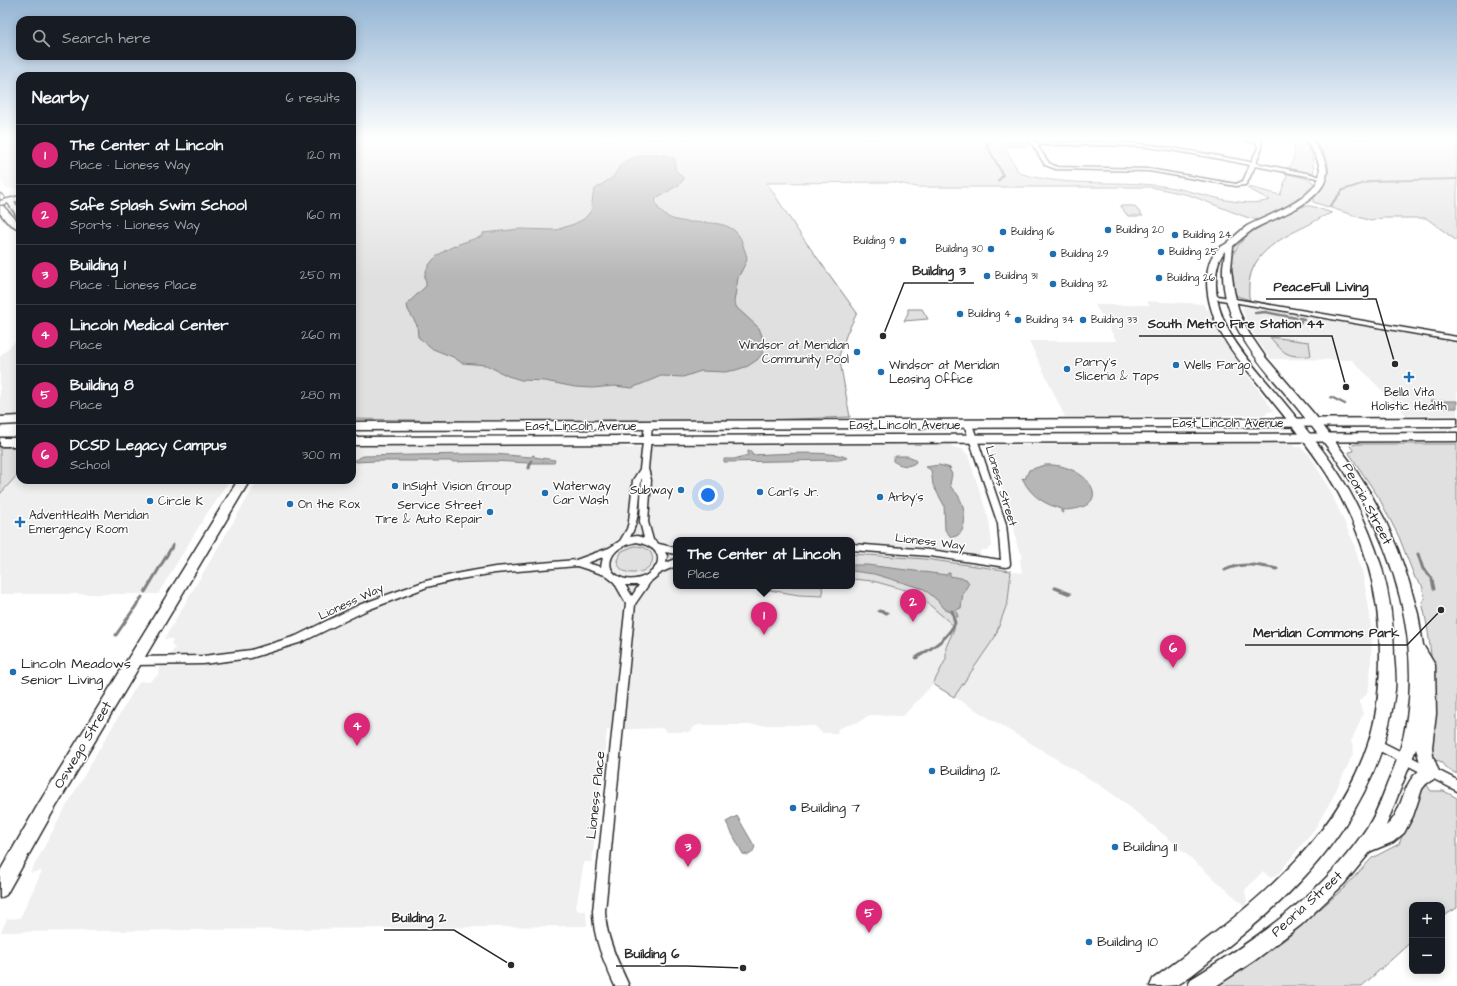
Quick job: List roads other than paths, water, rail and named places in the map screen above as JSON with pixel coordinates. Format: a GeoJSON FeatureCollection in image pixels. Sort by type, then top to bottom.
{"type":"FeatureCollection","features":[{"type":"Feature","properties":{"kind":"main road"},"geometry":{"type":"LineString","coordinates":[[1295,423],[1233,344],[1220,324],[1212,297],[1212,280],[1215,261],[1221,251],[1249,228],[1305,200],[1316,190],[1318,185]]}},
{"type":"Feature","properties":{"kind":"main road"},"geometry":{"type":"LineString","coordinates":[[2,199],[16,194]]}},
{"type":"Feature","properties":{"kind":"main road"},"geometry":{"type":"LineString","coordinates":[[2,199],[16,198]]}},
{"type":"Feature","properties":{"kind":"main road"},"geometry":{"type":"LineString","coordinates":[[2,199],[16,211]]}},
{"type":"Feature","properties":{"kind":"main road"},"geometry":{"type":"LineString","coordinates":[[0,208],[16,225]]}},
{"type":"Feature","properties":{"kind":"main road"},"geometry":{"type":"LineString","coordinates":[[1228,246],[1230,250],[1226,272],[1239,323],[1252,346],[1315,423]]}},
{"type":"Feature","properties":{"kind":"main road"},"geometry":{"type":"LineString","coordinates":[[0,421],[16,420]]}},
{"type":"Feature","properties":{"kind":"main road","name":"East Lincoln Avenue"},"geometry":{"type":"LineString","coordinates":[[356,426],[1457,422]]}},
{"type":"Feature","properties":{"kind":"main road","name":"Peoria Street"},"geometry":{"type":"LineString","coordinates":[[1160,986],[1246,922],[1301,870],[1324,843],[1350,805],[1366,772],[1376,744],[1386,703],[1389,657],[1385,608],[1371,552],[1355,513],[1333,474],[1308,438],[1295,423]]}},
{"type":"Feature","properties":{"kind":"main road","name":"Peoria Street"},"geometry":{"type":"LineString","coordinates":[[1198,986],[1257,948],[1315,900],[1344,871],[1374,832],[1384,812],[1405,759],[1412,730],[1416,699],[1415,645],[1406,593],[1390,545],[1364,492],[1315,423]]}},
{"type":"Feature","properties":{"kind":"main road"},"geometry":{"type":"LineString","coordinates":[[0,427],[16,427]]}},
{"type":"Feature","properties":{"kind":"main road","name":"East Lincoln Avenue"},"geometry":{"type":"LineString","coordinates":[[356,441],[1457,437]]}},
{"type":"Feature","properties":{"kind":"main road"},"geometry":{"type":"LineString","coordinates":[[0,442],[16,442]]}},
{"type":"Feature","properties":{"kind":"main road","name":"Oswego Street"},"geometry":{"type":"LineString","coordinates":[[0,889],[42,814],[242,484]]}},
{"type":"Feature","properties":{"kind":"main road"},"geometry":{"type":"LineString","coordinates":[[1365,844],[1383,838],[1398,828],[1403,821],[1417,783],[1431,772],[1425,756],[1424,747],[1428,714],[1428,665],[1415,645]]}},
{"type":"Feature","properties":{"kind":"street"},"geometry":{"type":"LineString","coordinates":[[1212,297],[1457,339]]}},
{"type":"Feature","properties":{"kind":"street","name":"Lioness Street"},"geometry":{"type":"LineString","coordinates":[[968,424],[1002,524],[1006,564]]}},
{"type":"Feature","properties":{"kind":"street"},"geometry":{"type":"LineString","coordinates":[[648,426],[644,470],[647,480],[644,522],[649,541]]}},
{"type":"Feature","properties":{"kind":"street"},"geometry":{"type":"LineString","coordinates":[[624,541],[633,522],[637,480],[644,470]]}},
{"type":"Feature","properties":{"kind":"street"},"geometry":{"type":"LineString","coordinates":[[631,603],[617,579],[607,569],[606,560],[610,551],[624,541],[637,539],[649,541],[658,547],[673,550]]}},
{"type":"Feature","properties":{"kind":"street"},"geometry":{"type":"LineString","coordinates":[[658,547],[663,558],[660,569]]}},
{"type":"Feature","properties":{"kind":"street","name":"Lioness Way"},"geometry":{"type":"LineString","coordinates":[[855,547],[926,552],[1006,564]]}},
{"type":"Feature","properties":{"kind":"street","name":"Lioness Way"},"geometry":{"type":"LineString","coordinates":[[134,661],[207,660],[251,654],[294,641],[378,602],[436,582],[495,570],[577,563],[610,551]]}},
{"type":"Feature","properties":{"kind":"street","name":"Lioness Way"},"geometry":{"type":"LineString","coordinates":[[577,563],[610,573]]}},
{"type":"Feature","properties":{"kind":"street"},"geometry":{"type":"LineString","coordinates":[[617,579],[633,582],[648,579],[660,569],[673,563]]}},
{"type":"Feature","properties":{"kind":"street","name":"Lioness Place"},"geometry":{"type":"LineString","coordinates":[[622,986],[605,947],[600,930],[599,917],[631,603],[648,579]]}},
{"type":"Feature","properties":{"kind":"street"},"geometry":{"type":"LineString","coordinates":[[1376,744],[1457,786]]}},
{"type":"Feature","properties":{"kind":"waterway"},"geometry":{"type":"LineString","coordinates":[[1329,207],[1343,190],[1359,185]]}},
{"type":"Feature","properties":{"kind":"waterway"},"geometry":{"type":"LineString","coordinates":[[1255,313],[1265,312],[1296,318]]}},
{"type":"Feature","properties":{"kind":"waterway"},"geometry":{"type":"LineString","coordinates":[[1299,318],[1304,319]]}},
{"type":"Feature","properties":{"kind":"waterway"},"geometry":{"type":"LineString","coordinates":[[1331,397],[1345,404]]}},
{"type":"Feature","properties":{"kind":"waterway"},"geometry":{"type":"LineString","coordinates":[[529,468],[531,461]]}},
{"type":"Feature","properties":{"kind":"waterway"},"geometry":{"type":"LineString","coordinates":[[145,592],[173,545]]}},
{"type":"Feature","properties":{"kind":"waterway"},"geometry":{"type":"LineString","coordinates":[[1418,554],[1423,569],[1432,578]]}},
{"type":"Feature","properties":{"kind":"waterway"},"geometry":{"type":"LineString","coordinates":[[1225,570],[1231,567],[1244,565],[1257,565],[1277,569]]}},
{"type":"Feature","properties":{"kind":"waterway"},"geometry":{"type":"LineString","coordinates":[[1432,580],[1434,589]]}},
{"type":"Feature","properties":{"kind":"waterway"},"geometry":{"type":"LineString","coordinates":[[1055,588],[1070,594]]}},
{"type":"Feature","properties":{"kind":"waterway"},"geometry":{"type":"LineString","coordinates":[[116,635],[142,597]]}},
{"type":"Feature","properties":{"kind":"waterway"},"geometry":{"type":"LineString","coordinates":[[879,611],[887,613]]}},
{"type":"Feature","properties":{"kind":"waterway"},"geometry":{"type":"LineString","coordinates":[[916,658],[943,639],[952,629],[955,623],[952,611]]}},
{"type":"Feature","properties":{"kind":"place","name":"Building 20"},"geometry":{"type":"Point","coordinates":[1108,230]}},
{"type":"Feature","properties":{"kind":"place","name":"Building 16"},"geometry":{"type":"Point","coordinates":[1003,232]}},
{"type":"Feature","properties":{"kind":"place","name":"Building 24"},"geometry":{"type":"Point","coordinates":[1175,235]}},
{"type":"Feature","properties":{"kind":"place","name":"Building 9"},"geometry":{"type":"Point","coordinates":[903,241]}},
{"type":"Feature","properties":{"kind":"place","name":"Building 30"},"geometry":{"type":"Point","coordinates":[991,249]}},
{"type":"Feature","properties":{"kind":"place","name":"Building 25"},"geometry":{"type":"Point","coordinates":[1161,252]}},
{"type":"Feature","properties":{"kind":"place","name":"Building 29"},"geometry":{"type":"Point","coordinates":[1053,254]}},
{"type":"Feature","properties":{"kind":"place","name":"Building 31"},"geometry":{"type":"Point","coordinates":[987,276]}},
{"type":"Feature","properties":{"kind":"place","name":"Building 26"},"geometry":{"type":"Point","coordinates":[1159,278]}},
{"type":"Feature","properties":{"kind":"place","name":"Building 32"},"geometry":{"type":"Point","coordinates":[1053,284]}},
{"type":"Feature","properties":{"kind":"place","name":"Building 4"},"geometry":{"type":"Point","coordinates":[960,314]}},
{"type":"Feature","properties":{"kind":"place","name":"Building 34"},"geometry":{"type":"Point","coordinates":[1018,320]}},
{"type":"Feature","properties":{"kind":"place","name":"Building 33"},"geometry":{"type":"Point","coordinates":[1083,320]}},
{"type":"Feature","properties":{"kind":"place","name":"Building 3"},"geometry":{"type":"Point","coordinates":[883,336]}},
{"type":"Feature","properties":{"kind":"place","name":"Windsor at Meridian Community Pool"},"geometry":{"type":"Point","coordinates":[857,352]}},
{"type":"Feature","properties":{"kind":"place","name":"PeaceFull Living"},"geometry":{"type":"Point","coordinates":[1395,364]}},
{"type":"Feature","properties":{"kind":"place","name":"Wells Fargo"},"geometry":{"type":"Point","coordinates":[1176,365]}},
{"type":"Feature","properties":{"kind":"place","name":"Parry's Sliceria & Taps"},"geometry":{"type":"Point","coordinates":[1067,369]}},
{"type":"Feature","properties":{"kind":"place","name":"Windsor at Meridian Leasing Office"},"geometry":{"type":"Point","coordinates":[881,372]}},
{"type":"Feature","properties":{"kind":"place","name":"Bella Vita Holistic Health"},"geometry":{"type":"Point","coordinates":[1409,377]}},
{"type":"Feature","properties":{"kind":"place","name":"South Metro Fire Station 44"},"geometry":{"type":"Point","coordinates":[1346,387]}},
{"type":"Feature","properties":{"kind":"place","name":"InSight Vision Group"},"geometry":{"type":"Point","coordinates":[395,486]}},
{"type":"Feature","properties":{"kind":"place","name":"Subway"},"geometry":{"type":"Point","coordinates":[681,490]}},
{"type":"Feature","properties":{"kind":"place","name":"Carl's Jr."},"geometry":{"type":"Point","coordinates":[760,492]}},
{"type":"Feature","properties":{"kind":"place","name":"Waterway Car Wash"},"geometry":{"type":"Point","coordinates":[545,493]}},
{"type":"Feature","properties":{"kind":"place","name":"Arby's"},"geometry":{"type":"Point","coordinates":[880,497]}},
{"type":"Feature","properties":{"kind":"place","name":"Circle K"},"geometry":{"type":"Point","coordinates":[150,501]}},
{"type":"Feature","properties":{"kind":"place","name":"On the Rox"},"geometry":{"type":"Point","coordinates":[290,504]}},
{"type":"Feature","properties":{"kind":"place","name":"Service Street Tire & Auto Repair"},"geometry":{"type":"Point","coordinates":[490,512]}},
{"type":"Feature","properties":{"kind":"place","name":"AdventHealth Meridian Emergency Room"},"geometry":{"type":"Point","coordinates":[20,522]}},
{"type":"Feature","properties":{"kind":"place","name":"Meridian Commons Park"},"geometry":{"type":"Point","coordinates":[1441,610]}},
{"type":"Feature","properties":{"kind":"place","name":"Safe Splash Swim School"},"geometry":{"type":"Point","coordinates":[913,622]}},
{"type":"Feature","properties":{"kind":"place","name":"The Center at Lincoln"},"geometry":{"type":"Point","coordinates":[764,635]}},
{"type":"Feature","properties":{"kind":"place","name":"DCSD Legacy Campus"},"geometry":{"type":"Point","coordinates":[1173,668]}},
{"type":"Feature","properties":{"kind":"place","name":"Lincoln Meadows Senior Living"},"geometry":{"type":"Point","coordinates":[13,672]}},
{"type":"Feature","properties":{"kind":"place","name":"Lincoln Medical Center"},"geometry":{"type":"Point","coordinates":[357,746]}},
{"type":"Feature","properties":{"kind":"place","name":"Building 12"},"geometry":{"type":"Point","coordinates":[932,771]}},
{"type":"Feature","properties":{"kind":"place","name":"Building 7"},"geometry":{"type":"Point","coordinates":[793,808]}},
{"type":"Feature","properties":{"kind":"place","name":"Building 11"},"geometry":{"type":"Point","coordinates":[1115,847]}},
{"type":"Feature","properties":{"kind":"place","name":"Building 1"},"geometry":{"type":"Point","coordinates":[688,867]}},
{"type":"Feature","properties":{"kind":"place","name":"Building 8"},"geometry":{"type":"Point","coordinates":[869,933]}},
{"type":"Feature","properties":{"kind":"place","name":"Building 10"},"geometry":{"type":"Point","coordinates":[1089,942]}},
{"type":"Feature","properties":{"kind":"place","name":"Building 2"},"geometry":{"type":"Point","coordinates":[511,965]}},
{"type":"Feature","properties":{"kind":"place","name":"Building 6"},"geometry":{"type":"Point","coordinates":[743,968]}}]}
